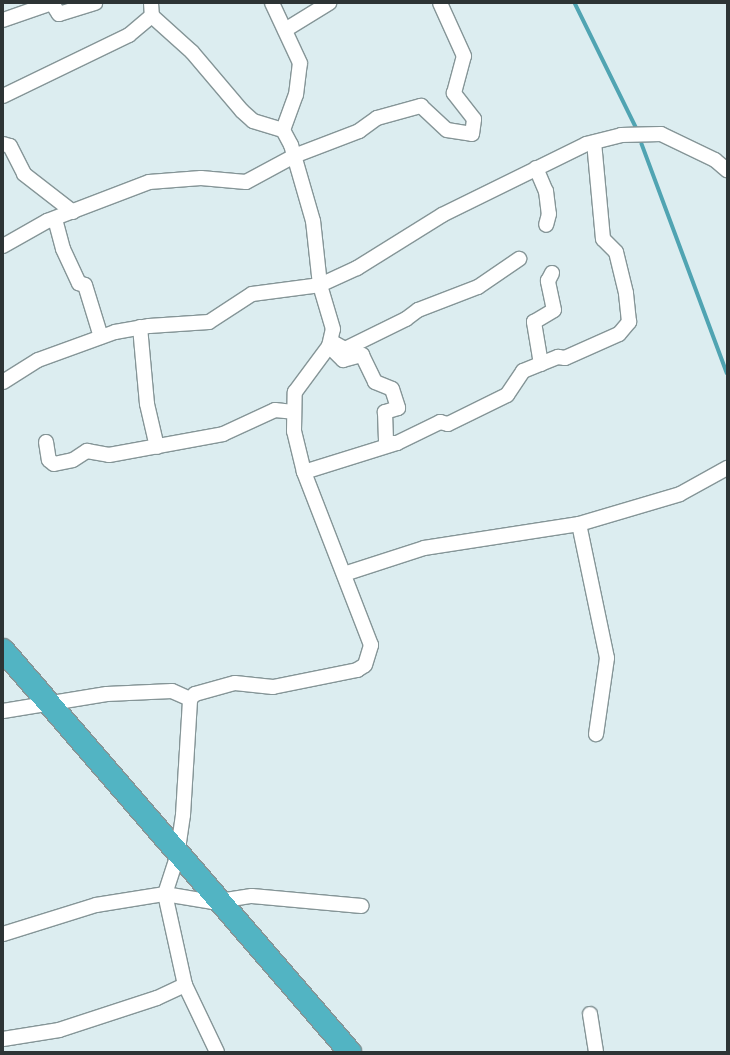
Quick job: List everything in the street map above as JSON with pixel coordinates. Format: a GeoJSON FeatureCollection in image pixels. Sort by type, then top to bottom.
{"type":"FeatureCollection","features":[{"type":"Feature","properties":{"kind":"highway"},"geometry":{"type":"LineString","coordinates":[[3,650],[350,1052]]}},
{"type":"Feature","properties":{"kind":"street"},"geometry":{"type":"LineString","coordinates":[[3,20],[52,3],[59,14],[95,3]]}},
{"type":"Feature","properties":{"kind":"street"},"geometry":{"type":"LineString","coordinates":[[216,1052],[185,985],[165,894],[177,856],[183,814],[190,698],[195,694],[235,683],[273,687],[357,670],[364,666],[370,642],[304,472],[293,412],[295,392],[329,346],[333,329],[320,285],[313,221],[294,156],[283,130],[296,95],[300,63],[272,3]]}},
{"type":"Feature","properties":{"kind":"street"},"geometry":{"type":"LineString","coordinates":[[285,30],[329,3]]}},
{"type":"Feature","properties":{"kind":"street"},"geometry":{"type":"LineString","coordinates":[[3,246],[55,218],[149,182],[201,178],[246,182],[294,156],[359,131],[377,118],[421,106],[447,130],[472,134],[474,119],[454,93],[464,56],[440,3]]}},
{"type":"Feature","properties":{"kind":"street"},"geometry":{"type":"LineString","coordinates":[[3,96],[129,34],[152,10],[192,52],[218,86],[253,121],[283,130]]}},
{"type":"Feature","properties":{"kind":"street"},"geometry":{"type":"LineString","coordinates":[[3,382],[38,360],[101,337],[140,328],[209,322],[252,294],[320,285],[357,268],[442,215],[536,168],[594,142],[652,132],[665,135],[715,160],[727,170]]}},
{"type":"Feature","properties":{"kind":"street"},"geometry":{"type":"LineString","coordinates":[[304,472],[397,443],[440,422],[448,424],[507,396],[523,371],[603,342],[619,334],[629,322],[616,252],[603,239],[594,142]]}},
{"type":"Feature","properties":{"kind":"street"},"geometry":{"type":"LineString","coordinates":[[3,144],[10,146],[24,174],[73,212]]}},
{"type":"Feature","properties":{"kind":"street"},"geometry":{"type":"LineString","coordinates":[[536,168],[546,191],[550,214],[546,225]]}},
{"type":"Feature","properties":{"kind":"street"},"geometry":{"type":"LineString","coordinates":[[55,218],[63,249],[79,283],[85,285],[101,337]]}},
{"type":"Feature","properties":{"kind":"street"},"geometry":{"type":"LineString","coordinates":[[329,346],[336,344],[345,349],[406,319],[418,310],[478,287],[519,258]]}},
{"type":"Feature","properties":{"kind":"street"},"geometry":{"type":"LineString","coordinates":[[541,364],[534,322],[554,310],[548,280],[552,274]]}},
{"type":"Feature","properties":{"kind":"street"},"geometry":{"type":"LineString","coordinates":[[140,328],[147,404],[157,447]]}},
{"type":"Feature","properties":{"kind":"street"},"geometry":{"type":"LineString","coordinates":[[329,346],[342,360],[362,355],[374,382],[392,389],[398,408],[385,412],[383,426],[386,443],[397,443]]}},
{"type":"Feature","properties":{"kind":"street"},"geometry":{"type":"LineString","coordinates":[[46,442],[49,460],[54,464],[72,460],[87,451],[109,455],[223,434],[275,410],[293,412]]}},
{"type":"Feature","properties":{"kind":"street"},"geometry":{"type":"LineString","coordinates":[[344,574],[424,548],[579,524],[680,494],[707,476],[727,468]]}},
{"type":"Feature","properties":{"kind":"street"},"geometry":{"type":"LineString","coordinates":[[579,524],[608,658],[596,734]]}},
{"type":"Feature","properties":{"kind":"street"},"geometry":{"type":"LineString","coordinates":[[3,711],[107,694],[172,691],[190,698]]}},
{"type":"Feature","properties":{"kind":"street"},"geometry":{"type":"LineString","coordinates":[[3,934],[96,906],[165,894],[213,902],[252,896],[362,906]]}},
{"type":"Feature","properties":{"kind":"street"},"geometry":{"type":"LineString","coordinates":[[3,1039],[59,1030],[157,998],[185,985]]}},
{"type":"Feature","properties":{"kind":"street"},"geometry":{"type":"LineString","coordinates":[[590,1014],[596,1052]]}},
{"type":"Feature","properties":{"kind":"waterway"},"geometry":{"type":"LineString","coordinates":[[575,3],[636,127]]}},
{"type":"Feature","properties":{"kind":"waterway"},"geometry":{"type":"LineString","coordinates":[[642,144],[727,373]]}}]}
